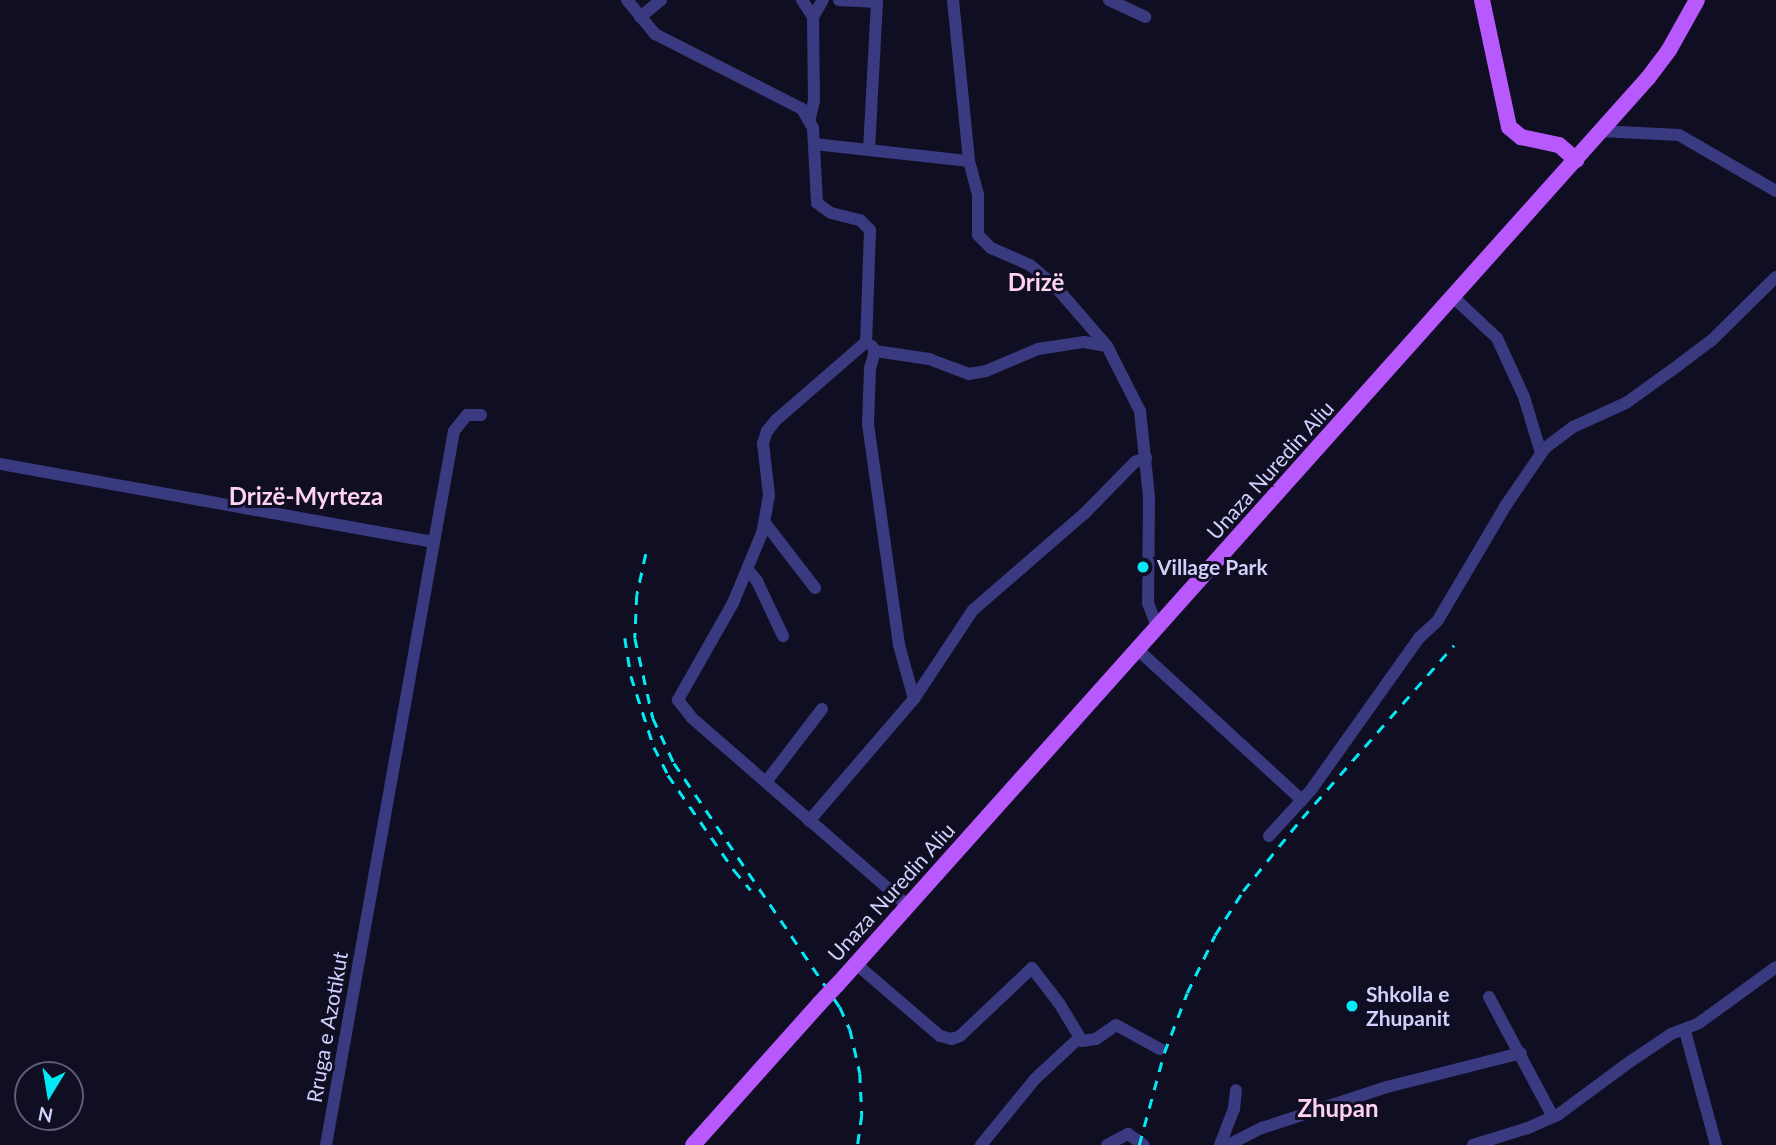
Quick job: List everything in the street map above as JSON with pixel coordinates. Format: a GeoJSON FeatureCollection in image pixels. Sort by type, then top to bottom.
{"type":"FeatureCollection","features":[{"type":"Feature","properties":{"kind":"main road"},"geometry":{"type":"LineString","coordinates":[[1482,0],[1509,127],[1521,137],[1559,145],[1576,160]]}},
{"type":"Feature","properties":{"kind":"main road","name":"Unaza Nuredin Aliu"},"geometry":{"type":"LineString","coordinates":[[693,1145],[1576,160],[1661,63],[1697,0]]}},
{"type":"Feature","properties":{"kind":"street"},"geometry":{"type":"LineString","coordinates":[[627,0],[640,17],[664,39],[735,77],[791,101],[810,118]]}},
{"type":"Feature","properties":{"kind":"street"},"geometry":{"type":"LineString","coordinates":[[640,17],[661,0]]}},
{"type":"Feature","properties":{"kind":"street"},"geometry":{"type":"LineString","coordinates":[[802,0],[813,17]]}},
{"type":"Feature","properties":{"kind":"street"},"geometry":{"type":"LineString","coordinates":[[823,0],[813,17],[814,101],[810,118],[817,203],[831,214],[860,220],[870,230],[871,347],[868,424],[899,645],[914,699]]}},
{"type":"Feature","properties":{"kind":"street"},"geometry":{"type":"LineString","coordinates":[[839,0],[877,2],[869,148]]}},
{"type":"Feature","properties":{"kind":"street"},"geometry":{"type":"LineString","coordinates":[[953,0],[969,160],[978,194],[975,228],[982,242],[1045,276],[1107,346],[1140,411],[1150,529],[1148,603],[1157,628]]}},
{"type":"Feature","properties":{"kind":"street"},"geometry":{"type":"LineString","coordinates":[[1109,0],[1145,17]]}},
{"type":"Feature","properties":{"kind":"street"},"geometry":{"type":"LineString","coordinates":[[1600,131],[1679,135],[1776,191]]}},
{"type":"Feature","properties":{"kind":"street"},"geometry":{"type":"LineString","coordinates":[[814,144],[969,160]]}},
{"type":"Feature","properties":{"kind":"street"},"geometry":{"type":"LineString","coordinates":[[1269,836],[1302,800],[1419,638],[1438,620],[1506,505],[1541,453],[1573,426],[1626,403],[1711,341],[1776,277]]}},
{"type":"Feature","properties":{"kind":"street"},"geometry":{"type":"LineString","coordinates":[[1453,297],[1497,338],[1524,397],[1541,453]]}},
{"type":"Feature","properties":{"kind":"street"},"geometry":{"type":"LineString","coordinates":[[907,905],[692,718],[678,701],[749,571],[765,523],[769,495],[763,443],[767,431],[776,420],[871,347],[929,359],[970,374],[1003,365],[1038,349],[1084,342],[1107,346]]}},
{"type":"Feature","properties":{"kind":"street","name":"Rruga e Azotikut"},"geometry":{"type":"LineString","coordinates":[[326,1145],[454,431],[467,415],[481,415]]}},
{"type":"Feature","properties":{"kind":"street"},"geometry":{"type":"LineString","coordinates":[[809,821],[914,699],[974,610],[1084,514],[1135,462],[1146,458]]}},
{"type":"Feature","properties":{"kind":"street"},"geometry":{"type":"LineString","coordinates":[[0,464],[434,542]]}},
{"type":"Feature","properties":{"kind":"street"},"geometry":{"type":"LineString","coordinates":[[765,523],[815,589]]}},
{"type":"Feature","properties":{"kind":"street"},"geometry":{"type":"LineString","coordinates":[[749,571],[757,581],[783,636]]}},
{"type":"Feature","properties":{"kind":"street"},"geometry":{"type":"LineString","coordinates":[[1138,649],[1302,800]]}},
{"type":"Feature","properties":{"kind":"street"},"geometry":{"type":"LineString","coordinates":[[766,782],[822,709]]}},
{"type":"Feature","properties":{"kind":"street"},"geometry":{"type":"LineString","coordinates":[[855,963],[934,1032],[952,1039],[964,1032],[1032,968],[1070,1020],[1079,1038],[1090,1042],[1116,1025],[1160,1049]]}},
{"type":"Feature","properties":{"kind":"street"},"geometry":{"type":"LineString","coordinates":[[1474,1145],[1553,1117],[1660,1041],[1685,1031],[1742,995],[1776,967]]}},
{"type":"Feature","properties":{"kind":"street"},"geometry":{"type":"LineString","coordinates":[[1489,997],[1553,1117]]}},
{"type":"Feature","properties":{"kind":"street"},"geometry":{"type":"LineString","coordinates":[[1685,1031],[1716,1145]]}},
{"type":"Feature","properties":{"kind":"street"},"geometry":{"type":"LineString","coordinates":[[981,1145],[1035,1079],[1079,1038]]}},
{"type":"Feature","properties":{"kind":"street"},"geometry":{"type":"LineString","coordinates":[[1228,1145],[1262,1128],[1396,1084],[1521,1053]]}},
{"type":"Feature","properties":{"kind":"street"},"geometry":{"type":"LineString","coordinates":[[1220,1145],[1234,1109],[1236,1090]]}},
{"type":"Feature","properties":{"kind":"street"},"geometry":{"type":"LineString","coordinates":[[991,1133],[1001,1145]]}},
{"type":"Feature","properties":{"kind":"street"},"geometry":{"type":"LineString","coordinates":[[1107,1145],[1128,1134],[1144,1145]]}},
{"type":"Feature","properties":{"kind":"railway"},"geometry":{"type":"LineString","coordinates":[[646,554],[637,595],[635,638],[653,718],[674,763],[840,1007],[850,1029],[860,1073],[862,1115],[858,1145]]}},
{"type":"Feature","properties":{"kind":"railway"},"geometry":{"type":"LineString","coordinates":[[625,638],[631,676],[654,747],[668,775],[751,890]]}},
{"type":"Feature","properties":{"kind":"railway"},"geometry":{"type":"LineString","coordinates":[[1139,1145],[1164,1053],[1187,993],[1215,935],[1243,891],[1302,818],[1454,645]]}},
{"type":"Feature","properties":{"kind":"place","name":"Village Park"},"geometry":{"type":"Point","coordinates":[1143,567]}},
{"type":"Feature","properties":{"kind":"place","name":"Shkolla e Zhupanit"},"geometry":{"type":"Point","coordinates":[1352,1006]}},
{"type":"Feature","properties":{"kind":"district","name":"Drizë"},"geometry":{"type":"Point","coordinates":[1036,282]}},
{"type":"Feature","properties":{"kind":"district","name":"Drizë-Myrteza"},"geometry":{"type":"Point","coordinates":[306,496]}},
{"type":"Feature","properties":{"kind":"district","name":"Zhupan"},"geometry":{"type":"Point","coordinates":[1338,1108]}}]}
